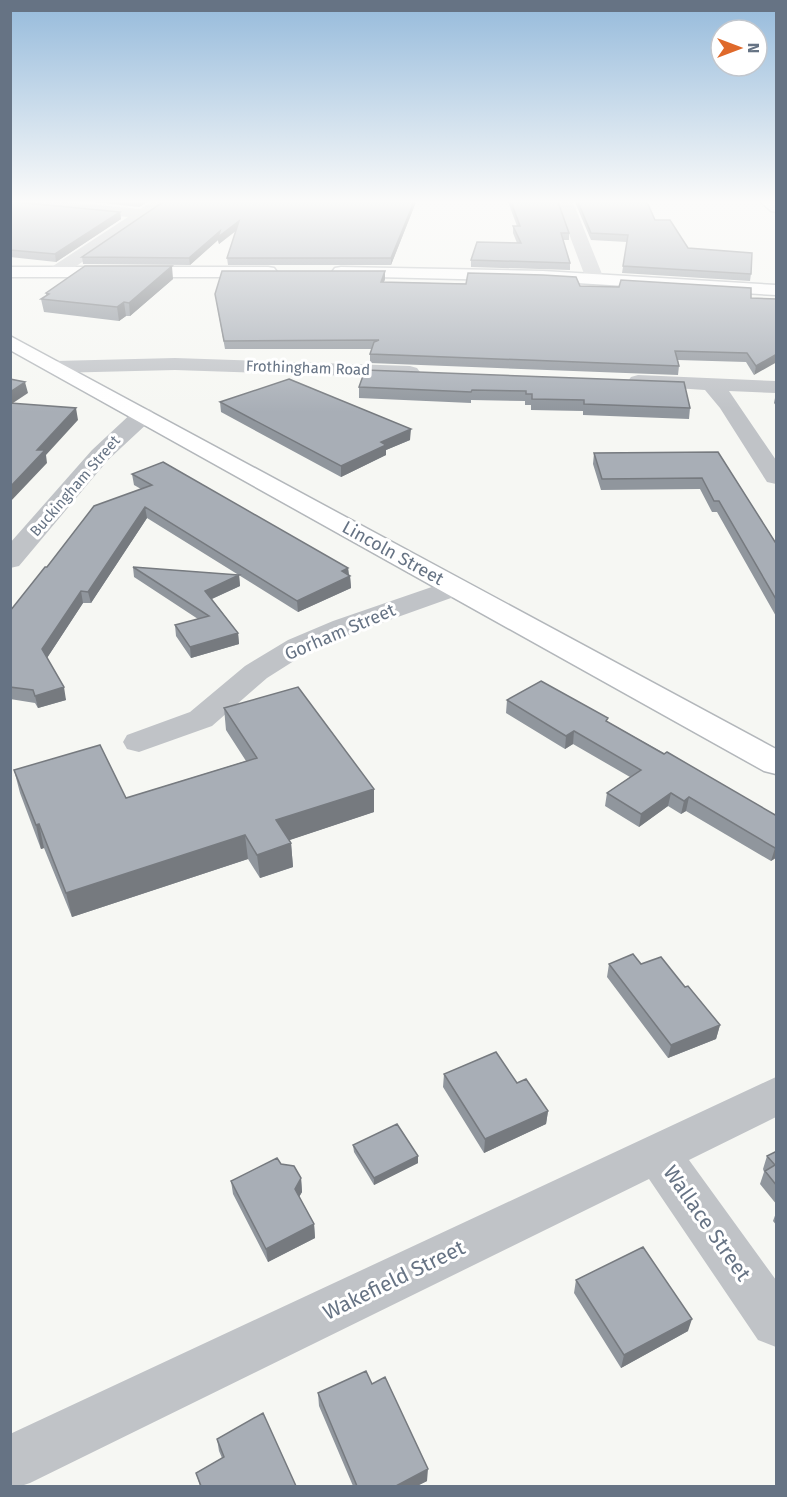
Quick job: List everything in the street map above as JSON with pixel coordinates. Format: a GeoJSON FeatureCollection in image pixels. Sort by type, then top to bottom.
{"type":"FeatureCollection","features":[{"type":"Feature","properties":{"kind":"main road"},"geometry":{"type":"LineString","coordinates":[[10,272],[291,272]]}},
{"type":"Feature","properties":{"kind":"main road"},"geometry":{"type":"LineString","coordinates":[[10,283],[56,272]]}},
{"type":"Feature","properties":{"kind":"main road"},"geometry":{"type":"LineString","coordinates":[[326,272],[459,273],[777,290]]}},
{"type":"Feature","properties":{"kind":"main road","name":"Lincoln Street"},"geometry":{"type":"LineString","coordinates":[[13,346],[143,415],[777,764]]}},
{"type":"Feature","properties":{"kind":"street"},"geometry":{"type":"LineString","coordinates":[[592,272],[595,279]]}},
{"type":"Feature","properties":{"kind":"street","name":"Frothingham Road"},"geometry":{"type":"LineString","coordinates":[[55,367],[175,364],[434,373]]}},
{"type":"Feature","properties":{"kind":"street"},"geometry":{"type":"LineString","coordinates":[[614,380],[777,387]]}},
{"type":"Feature","properties":{"kind":"street"},"geometry":{"type":"LineString","coordinates":[[712,385],[729,405],[777,477]]}},
{"type":"Feature","properties":{"kind":"street","name":"Buckingham Street"},"geometry":{"type":"LineString","coordinates":[[10,560],[100,455],[143,415]]}},
{"type":"Feature","properties":{"kind":"street","name":"Gorham Street"},"geometry":{"type":"LineString","coordinates":[[139,742],[201,719],[256,672],[298,646],[363,619],[455,587]]}},
{"type":"Feature","properties":{"kind":"street","name":"Wakefield Street"},"geometry":{"type":"LineString","coordinates":[[10,1463],[777,1096]]}},
{"type":"Feature","properties":{"kind":"street","name":"Wallace Street"},"geometry":{"type":"LineString","coordinates":[[657,1153],[777,1322]]}},
{"type":"Feature","properties":{"kind":"building"},"geometry":{"type":"Polygon","coordinates":[[[77,272],[165,272],[129,303],[124,302],[117,307],[41,299],[49,294],[46,293],[77,272]]]}},
{"type":"Feature","properties":{"kind":"building"},"geometry":{"type":"Polygon","coordinates":[[[222,272],[385,272],[381,282],[466,284],[468,273],[543,275],[576,277],[580,286],[619,287],[621,280],[751,288],[751,298],[777,299],[777,354],[756,366],[747,353],[675,351],[679,366],[370,354],[374,342],[379,340],[224,341],[215,294],[222,272]]]}},
{"type":"Feature","properties":{"kind":"building"},"geometry":{"type":"Polygon","coordinates":[[[717,272],[751,272],[751,274],[717,272]]]}},
{"type":"Feature","properties":{"kind":"building"},"geometry":{"type":"Polygon","coordinates":[[[365,370],[684,382],[690,408],[584,404],[584,400],[532,399],[532,394],[526,394],[526,391],[472,390],[471,392],[359,387],[365,370]]]}},
{"type":"Feature","properties":{"kind":"building"},"geometry":{"type":"Polygon","coordinates":[[[10,379],[25,382],[10,392],[10,379]]]}},
{"type":"Feature","properties":{"kind":"building"},"geometry":{"type":"Polygon","coordinates":[[[289,379],[411,429],[381,442],[386,445],[341,466],[220,402],[289,379]]]}},
{"type":"Feature","properties":{"kind":"building"},"geometry":{"type":"Polygon","coordinates":[[[10,403],[76,408],[37,450],[45,450],[10,487],[10,403]]]}},
{"type":"Feature","properties":{"kind":"building"},"geometry":{"type":"Polygon","coordinates":[[[718,452],[777,545],[777,601],[719,501],[714,501],[702,478],[602,479],[594,453],[718,452]]]}},
{"type":"Feature","properties":{"kind":"building"},"geometry":{"type":"Polygon","coordinates":[[[163,462],[348,568],[342,571],[350,576],[297,601],[145,507],[88,592],[81,591],[42,649],[64,687],[35,696],[33,690],[10,687],[10,611],[94,506],[152,485],[132,474],[163,462]]]}},
{"type":"Feature","properties":{"kind":"building"},"geometry":{"type":"Polygon","coordinates":[[[133,567],[239,575],[205,591],[238,633],[190,647],[175,625],[209,616],[133,567]]]}},
{"type":"Feature","properties":{"kind":"building"},"geometry":{"type":"Polygon","coordinates":[[[541,681],[608,718],[606,721],[664,754],[667,752],[777,816],[777,846],[775,848],[689,797],[684,801],[671,793],[641,814],[607,793],[641,770],[574,731],[566,736],[507,700],[541,681]]]}},
{"type":"Feature","properties":{"kind":"building"},"geometry":{"type":"Polygon","coordinates":[[[298,687],[374,789],[276,820],[291,843],[257,855],[245,835],[66,893],[39,824],[36,825],[14,770],[100,745],[126,798],[257,758],[224,708],[298,687]]]}},
{"type":"Feature","properties":{"kind":"building"},"geometry":{"type":"Polygon","coordinates":[[[633,954],[641,964],[661,957],[720,1025],[671,1045],[609,964],[633,954]]]}},
{"type":"Feature","properties":{"kind":"building"},"geometry":{"type":"Polygon","coordinates":[[[496,1052],[517,1083],[526,1079],[548,1111],[485,1139],[444,1074],[496,1052]]]}},
{"type":"Feature","properties":{"kind":"building"},"geometry":{"type":"Polygon","coordinates":[[[397,1124],[418,1156],[374,1178],[353,1145],[397,1124]]]}},
{"type":"Feature","properties":{"kind":"building"},"geometry":{"type":"Polygon","coordinates":[[[777,1151],[777,1186],[765,1171],[775,1165],[767,1156],[777,1151]]]}},
{"type":"Feature","properties":{"kind":"building"},"geometry":{"type":"Polygon","coordinates":[[[277,1158],[281,1164],[294,1166],[301,1178],[295,1189],[314,1224],[266,1249],[231,1181],[277,1158]]]}},
{"type":"Feature","properties":{"kind":"building"},"geometry":{"type":"Polygon","coordinates":[[[643,1247],[692,1319],[624,1355],[576,1280],[643,1247]]]}},
{"type":"Feature","properties":{"kind":"building"},"geometry":{"type":"Polygon","coordinates":[[[366,1371],[372,1384],[385,1377],[428,1469],[396,1486],[357,1486],[318,1393],[366,1371]]]}},
{"type":"Feature","properties":{"kind":"building"},"geometry":{"type":"Polygon","coordinates":[[[263,1413],[296,1486],[201,1486],[196,1473],[224,1457],[217,1439],[263,1413]]]}}]}
